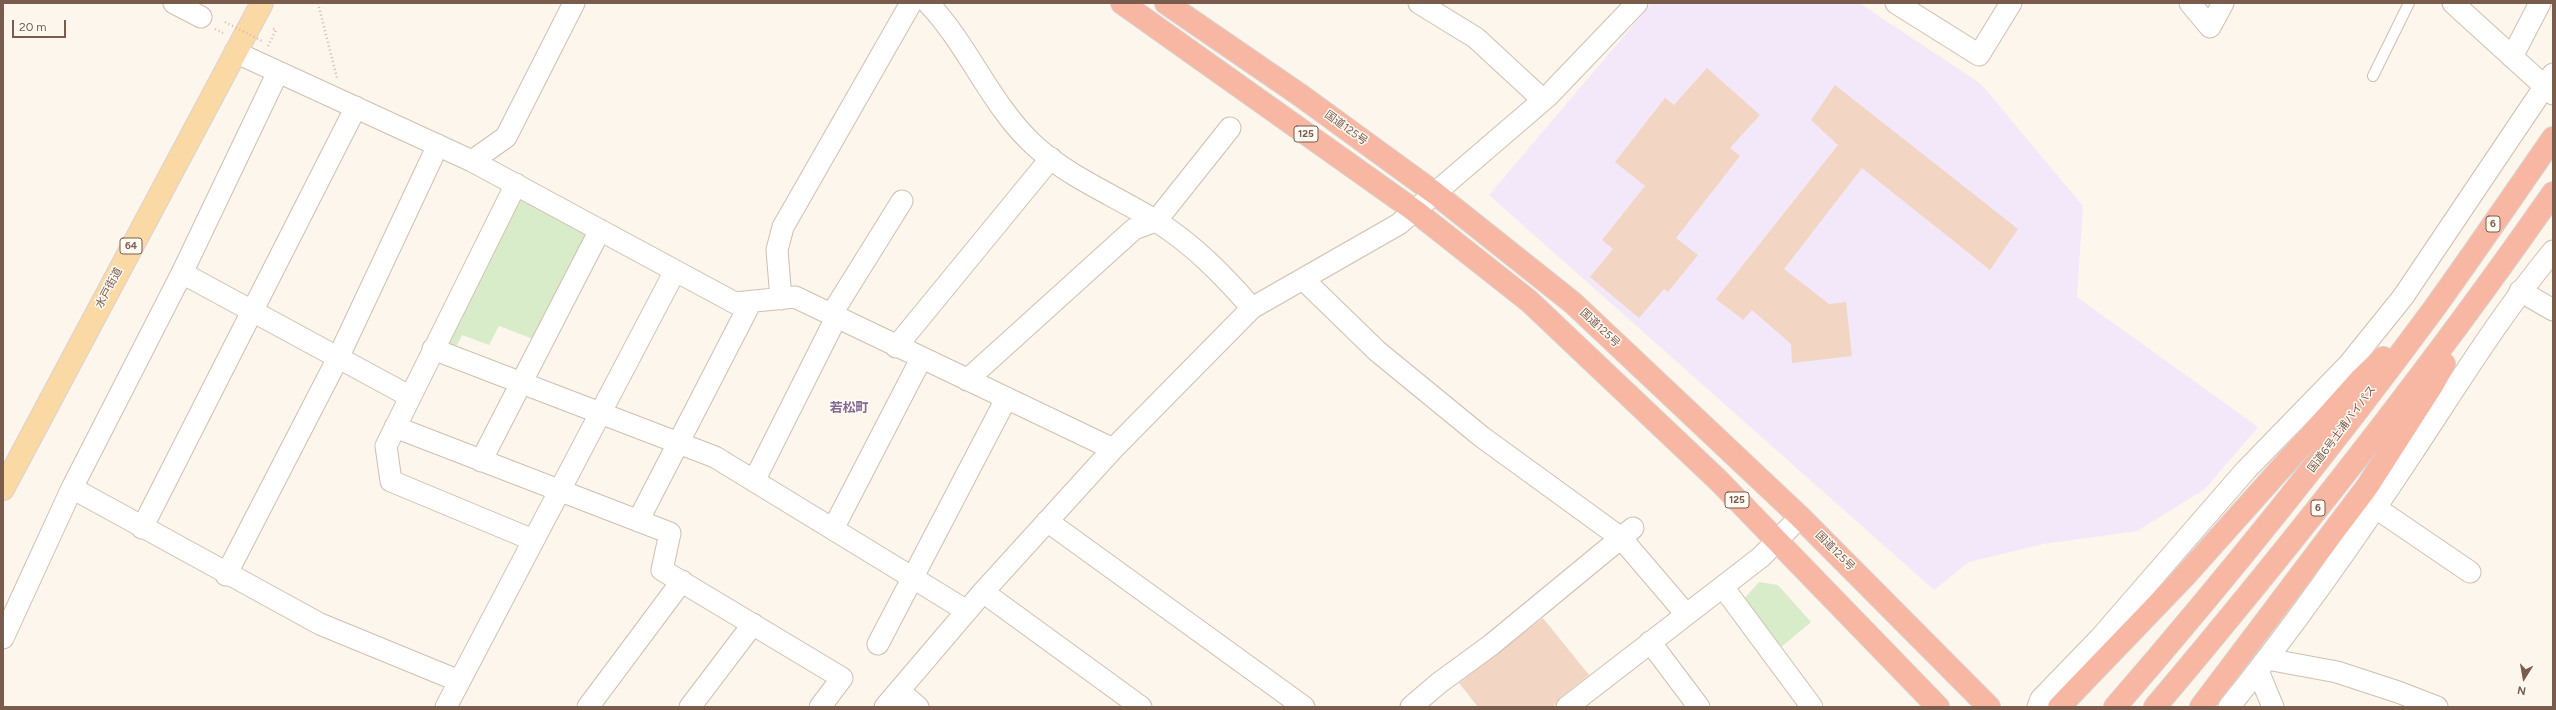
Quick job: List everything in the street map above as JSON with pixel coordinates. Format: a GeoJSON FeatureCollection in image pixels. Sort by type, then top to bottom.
{"type":"FeatureCollection","features":[{"type":"Feature","properties":{"kind":"highway","name":"125"},"geometry":{"type":"LineString","coordinates":[[1112,3],[1197,57]]}},
{"type":"Feature","properties":{"kind":"highway","name":"125"},"geometry":{"type":"LineString","coordinates":[[1122,3],[1415,211],[1529,301],[1719,481],[1938,707]]}},
{"type":"Feature","properties":{"kind":"highway","name":"国道125号"},"geometry":{"type":"LineString","coordinates":[[1166,3],[1300,95],[1436,194],[1573,303],[1800,516],[1989,707]]}},
{"type":"Feature","properties":{"kind":"highway","name":"125"},"geometry":{"type":"LineString","coordinates":[[1173,3],[1227,46]]}},
{"type":"Feature","properties":{"kind":"highway","name":"国道6号土浦バイパス"},"geometry":{"type":"LineString","coordinates":[[2115,707],[2204,603],[2293,493],[2433,309],[2553,138]]}},
{"type":"Feature","properties":{"kind":"highway","name":"6"},"geometry":{"type":"LineString","coordinates":[[2155,707],[2348,471],[2475,305],[2553,193]]}},
{"type":"Feature","properties":{"kind":"highway"},"geometry":{"type":"LineString","coordinates":[[2202,707],[2367,487],[2433,384],[2475,305]]}},
{"type":"Feature","properties":{"kind":"highway"},"geometry":{"type":"LineString","coordinates":[[2059,707],[2184,577],[2360,380],[2433,309]]}},
{"type":"Feature","properties":{"kind":"main road","name":"水戸街道"},"geometry":{"type":"LineString","coordinates":[[3,489],[262,3]]}},
{"type":"Feature","properties":{"kind":"street"},"geometry":{"type":"LineString","coordinates":[[174,3],[201,17]]}},
{"type":"Feature","properties":{"kind":"street"},"geometry":{"type":"LineString","coordinates":[[472,161],[506,136],[574,3]]}},
{"type":"Feature","properties":{"kind":"street"},"geometry":{"type":"LineString","coordinates":[[781,299],[777,250],[783,227],[911,3]]}},
{"type":"Feature","properties":{"kind":"street"},"geometry":{"type":"LineString","coordinates":[[928,3],[1012,120],[1035,146],[1082,180],[1156,221],[1181,239],[1224,275],[1252,308]]}},
{"type":"Feature","properties":{"kind":"street"},"geometry":{"type":"LineString","coordinates":[[1419,3],[1476,38],[1543,100]]}},
{"type":"Feature","properties":{"kind":"street"},"geometry":{"type":"LineString","coordinates":[[885,707],[983,592],[1113,449],[1252,308],[1399,224],[1436,194],[1543,100],[1637,3]]}},
{"type":"Feature","properties":{"kind":"street"},"geometry":{"type":"LineString","coordinates":[[1896,3],[1979,55],[2011,3]]}},
{"type":"Feature","properties":{"kind":"street"},"geometry":{"type":"LineString","coordinates":[[2190,3],[2210,27],[2223,3]]}},
{"type":"Feature","properties":{"kind":"street"},"geometry":{"type":"LineString","coordinates":[[2038,707],[2041,699],[2101,637],[2246,470],[2349,364],[2403,297],[2550,87],[2512,57],[2452,3]]}},
{"type":"Feature","properties":{"kind":"street"},"geometry":{"type":"LineString","coordinates":[[2512,57],[2540,3]]}},
{"type":"Feature","properties":{"kind":"street"},"geometry":{"type":"LineString","coordinates":[[235,52],[472,161],[734,303],[795,297],[920,359],[1113,449]]}},
{"type":"Feature","properties":{"kind":"street"},"geometry":{"type":"LineString","coordinates":[[3,638],[72,488],[182,273],[278,72]]}},
{"type":"Feature","properties":{"kind":"street"},"geometry":{"type":"LineString","coordinates":[[142,528],[253,312],[347,103]]}},
{"type":"Feature","properties":{"kind":"street"},"geometry":{"type":"LineString","coordinates":[[967,380],[1134,229],[1156,221],[1230,128]]}},
{"type":"Feature","properties":{"kind":"street"},"geometry":{"type":"LineString","coordinates":[[226,575],[338,358],[438,145]]}},
{"type":"Feature","properties":{"kind":"street"},"geometry":{"type":"LineString","coordinates":[[896,347],[1051,158]]}},
{"type":"Feature","properties":{"kind":"street"},"geometry":{"type":"LineString","coordinates":[[516,184],[409,396],[386,446],[391,481],[533,540]]}},
{"type":"Feature","properties":{"kind":"street"},"geometry":{"type":"LineString","coordinates":[[754,481],[833,316],[902,201]]}},
{"type":"Feature","properties":{"kind":"street"},"geometry":{"type":"LineString","coordinates":[[481,461],[600,230]]}},
{"type":"Feature","properties":{"kind":"street"},"geometry":{"type":"LineString","coordinates":[[2229,707],[2263,665],[2376,508],[2520,291],[2553,251]]}},
{"type":"Feature","properties":{"kind":"street"},"geometry":{"type":"LineString","coordinates":[[446,707],[675,271]]}},
{"type":"Feature","properties":{"kind":"street"},"geometry":{"type":"LineString","coordinates":[[182,273],[409,396]]}},
{"type":"Feature","properties":{"kind":"street"},"geometry":{"type":"LineString","coordinates":[[1303,279],[1377,351],[1482,437],[1627,533],[1686,614]]}},
{"type":"Feature","properties":{"kind":"street"},"geometry":{"type":"LineString","coordinates":[[2520,291],[2553,310]]}},
{"type":"Feature","properties":{"kind":"street"},"geometry":{"type":"LineString","coordinates":[[638,521],[751,302]]}},
{"type":"Feature","properties":{"kind":"street"},"geometry":{"type":"LineString","coordinates":[[433,349],[715,457],[967,611]]}},
{"type":"Feature","properties":{"kind":"street"},"geometry":{"type":"LineString","coordinates":[[833,529],[920,359]]}},
{"type":"Feature","properties":{"kind":"street"},"geometry":{"type":"LineString","coordinates":[[878,644],[1006,399]]}},
{"type":"Feature","properties":{"kind":"street"},"geometry":{"type":"LineString","coordinates":[[395,427],[670,533],[662,570],[842,678],[820,707]]}},
{"type":"Feature","properties":{"kind":"street"},"geometry":{"type":"LineString","coordinates":[[72,488],[226,575],[320,624],[459,681]]}},
{"type":"Feature","properties":{"kind":"street"},"geometry":{"type":"LineString","coordinates":[[2376,508],[2470,572]]}},
{"type":"Feature","properties":{"kind":"street"},"geometry":{"type":"LineString","coordinates":[[1567,707],[1590,701],[1650,642],[1761,557],[1800,516]]}},
{"type":"Feature","properties":{"kind":"street"},"geometry":{"type":"LineString","coordinates":[[1047,521],[1304,707]]}},
{"type":"Feature","properties":{"kind":"street"},"geometry":{"type":"LineString","coordinates":[[1411,707],[1439,683],[1490,646],[1627,533]]}},
{"type":"Feature","properties":{"kind":"street"},"geometry":{"type":"LineString","coordinates":[[588,707],[682,581]]}},
{"type":"Feature","properties":{"kind":"street"},"geometry":{"type":"LineString","coordinates":[[1723,587],[1812,707]]}},
{"type":"Feature","properties":{"kind":"street"},"geometry":{"type":"LineString","coordinates":[[983,592],[1141,707]]}},
{"type":"Feature","properties":{"kind":"street"},"geometry":{"type":"LineString","coordinates":[[690,707],[754,624]]}},
{"type":"Feature","properties":{"kind":"street"},"geometry":{"type":"LineString","coordinates":[[1650,642],[1699,707]]}},
{"type":"Feature","properties":{"kind":"street"},"geometry":{"type":"LineString","coordinates":[[2263,665],[2273,707]]}},
{"type":"Feature","properties":{"kind":"street"},"geometry":{"type":"LineString","coordinates":[[2263,665],[2337,672],[2398,692],[2437,707]]}},
{"type":"Feature","properties":{"kind":"street"},"geometry":{"type":"LineString","coordinates":[[899,691],[918,707]]}},
{"type":"Feature","properties":{"kind":"lane"},"geometry":{"type":"LineString","coordinates":[[2373,76],[2409,3]]}},
{"type":"Feature","properties":{"kind":"path"},"geometry":{"type":"LineString","coordinates":[[318,3],[340,89],[347,103]]}},
{"type":"Feature","properties":{"kind":"path"},"geometry":{"type":"LineString","coordinates":[[225,22],[264,42],[266,37]]}},
{"type":"Feature","properties":{"kind":"path"},"geometry":{"type":"LineString","coordinates":[[267,49],[276,30],[272,28],[269,32]]}},
{"type":"Feature","properties":{"kind":"shaded area"},"geometry":{"type":"Polygon","coordinates":[[[1652,3],[1859,3],[1981,84],[2083,206],[2077,297],[2258,427],[2205,489],[2137,531],[2043,544],[1969,562],[1934,590],[1489,195],[1652,3]]]}},
{"type":"Feature","properties":{"kind":"green space"},"geometry":{"type":"Polygon","coordinates":[[[517,189],[594,232],[538,341],[499,326],[489,345],[462,335],[457,345],[439,347],[517,189]]]}},
{"type":"Feature","properties":{"kind":"green space"},"geometry":{"type":"Polygon","coordinates":[[[1759,582],[1778,585],[1811,622],[1779,649],[1742,601],[1759,582]]]}},
{"type":"Feature","properties":{"kind":"building"},"geometry":{"type":"Polygon","coordinates":[[[1707,68],[1760,115],[1730,148],[1740,156],[1676,238],[1698,255],[1668,292],[1664,289],[1639,318],[1590,277],[1613,249],[1602,240],[1645,186],[1615,162],[1665,98],[1674,105],[1707,68]]]}},
{"type":"Feature","properties":{"kind":"building"},"geometry":{"type":"Polygon","coordinates":[[[1835,85],[2018,229],[1990,270],[1862,168],[1784,269],[1829,304],[1846,302],[1852,356],[1792,363],[1791,344],[1752,310],[1743,320],[1716,299],[1838,145],[1811,120],[1835,85]]]}},
{"type":"Feature","properties":{"kind":"building"},"geometry":{"type":"Polygon","coordinates":[[[1543,618],[1589,675],[1560,698],[1553,707],[1478,707],[1459,683],[1543,618]]]}},
{"type":"Feature","properties":{"kind":"district","name":"若松町"},"geometry":{"type":"Point","coordinates":[849,408]}}]}
